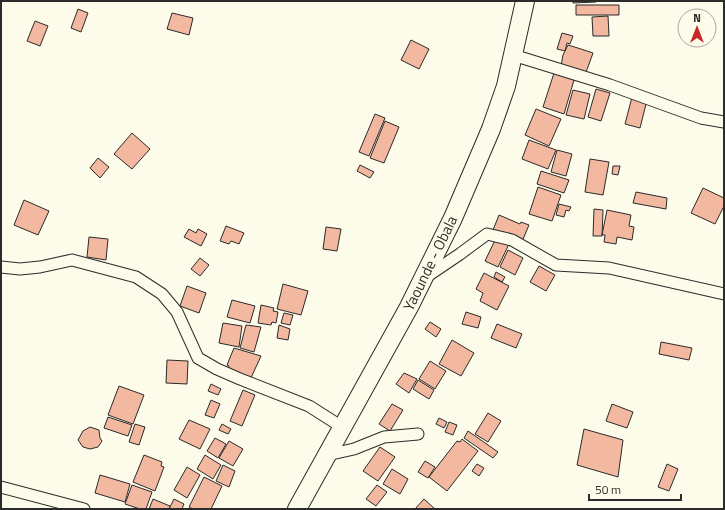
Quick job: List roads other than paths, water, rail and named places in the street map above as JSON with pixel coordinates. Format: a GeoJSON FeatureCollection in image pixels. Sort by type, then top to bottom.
{"type":"FeatureCollection","features":[{"type":"Feature","properties":{"kind":"highway","name":"Yaounde - Obala"},"geometry":{"type":"LineString","coordinates":[[297,509],[409,306],[453,218],[491,129],[506,86],[525,1]]}},
{"type":"Feature","properties":{"kind":"street"},"geometry":{"type":"LineString","coordinates":[[513,55],[610,85],[701,118],[724,122]]}},
{"type":"Feature","properties":{"kind":"street"},"geometry":{"type":"LineString","coordinates":[[423,278],[487,234],[512,240],[556,265],[609,268],[724,294]]}},
{"type":"Feature","properties":{"kind":"street"},"geometry":{"type":"LineString","coordinates":[[1,267],[20,269],[40,267],[72,260],[136,277],[162,294],[177,312],[198,358],[217,369],[240,379],[309,406],[342,427]]}},
{"type":"Feature","properties":{"kind":"street"},"geometry":{"type":"LineString","coordinates":[[327,455],[354,449],[384,437],[418,434]]}},
{"type":"Feature","properties":{"kind":"street"},"geometry":{"type":"LineString","coordinates":[[1,487],[84,509]]}}]}
